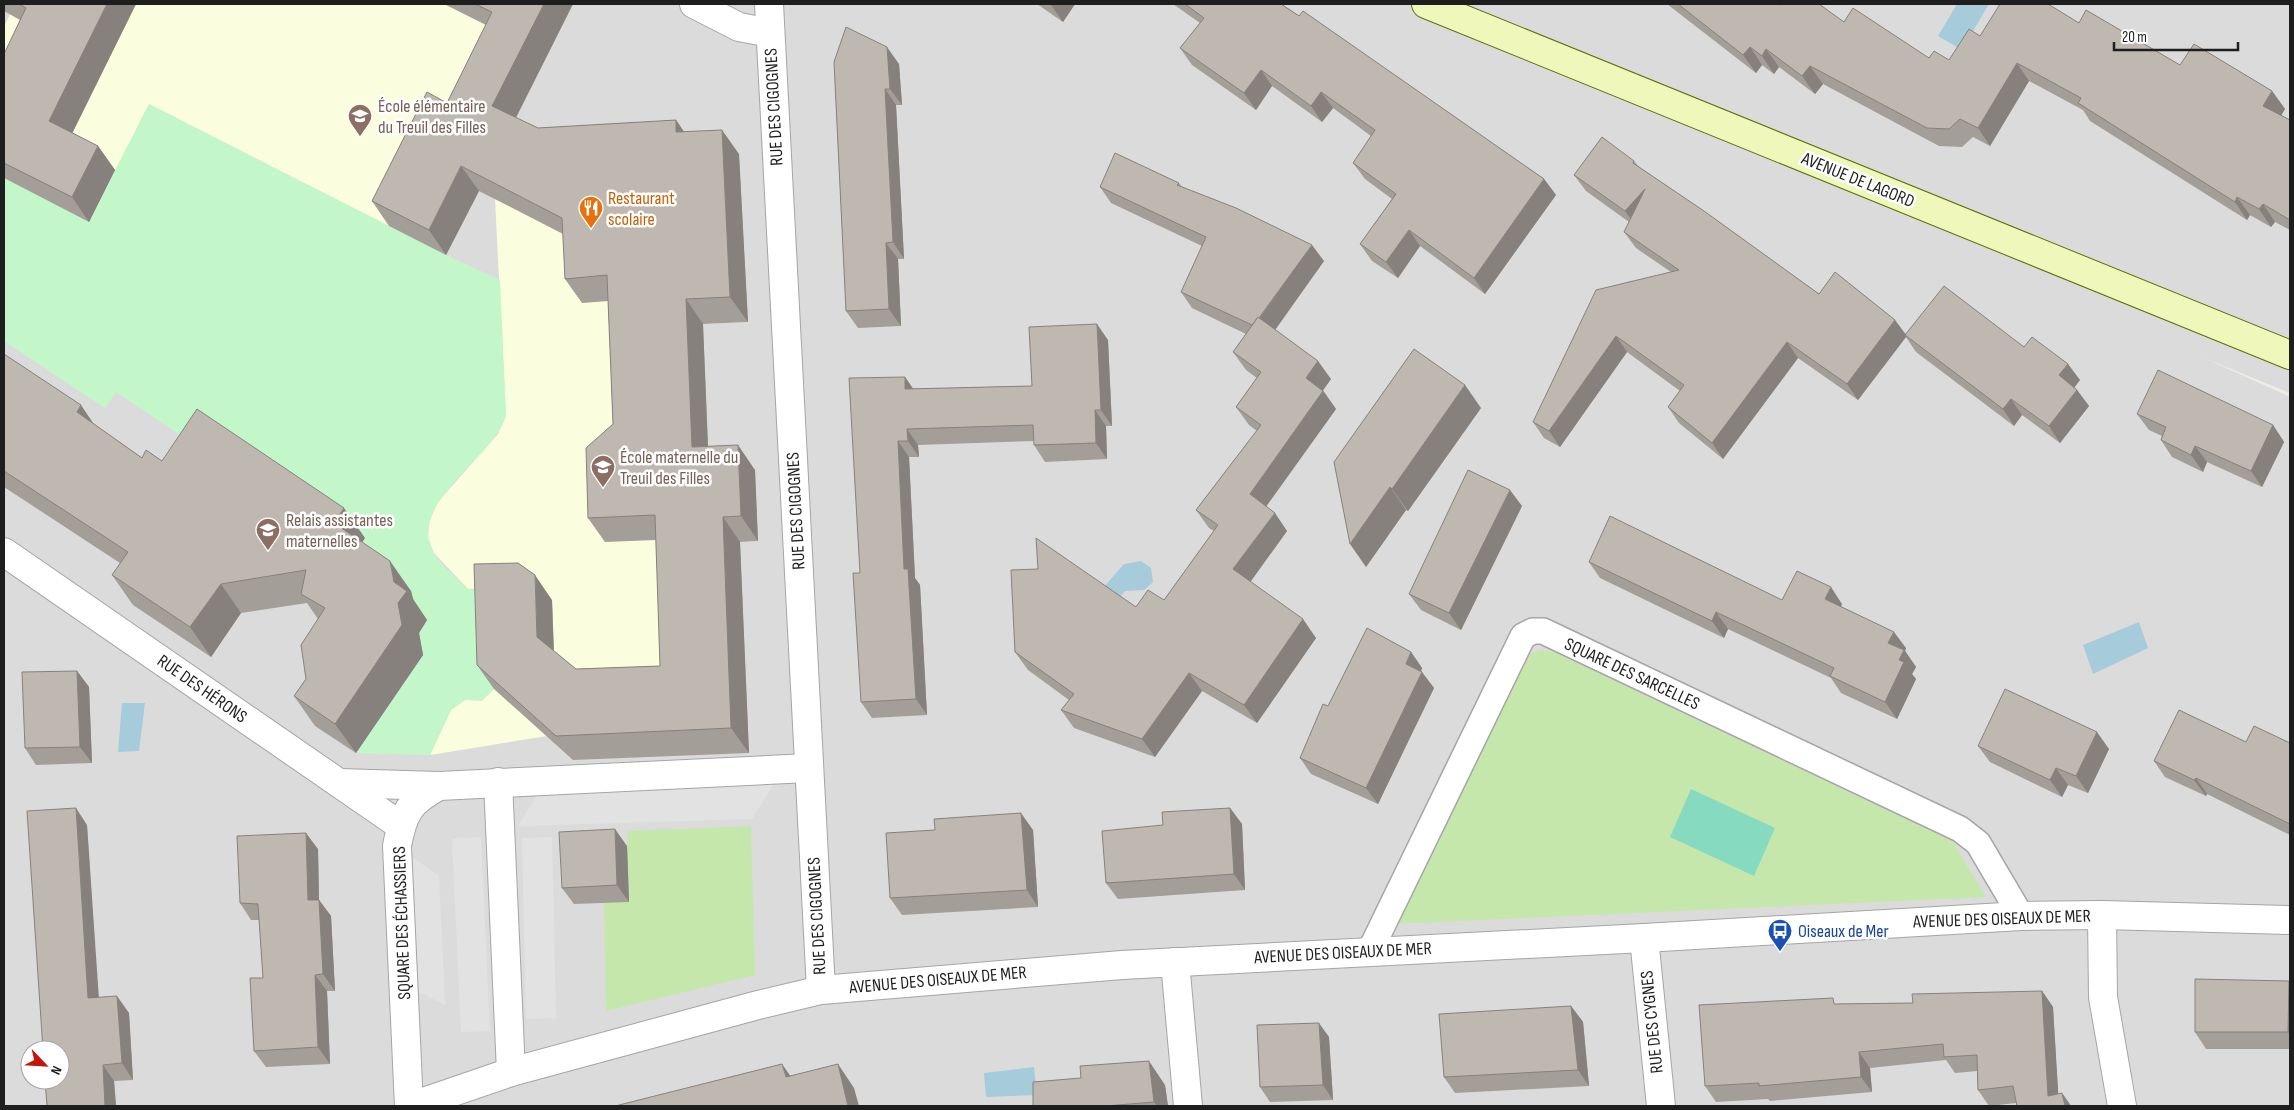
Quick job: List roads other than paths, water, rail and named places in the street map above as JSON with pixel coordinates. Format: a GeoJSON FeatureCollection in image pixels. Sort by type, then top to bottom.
{"type":"FeatureCollection","features":[{"type":"Feature","properties":{"kind":"street","name":"RUE DES CIGOGNES"},"geometry":{"type":"LineString","coordinates":[[694,4],[739,27],[770,33]]}},
{"type":"Feature","properties":{"kind":"street","name":"RUE DES CIGOGNES"},"geometry":{"type":"LineString","coordinates":[[769,4],[821,990]]}},
{"type":"Feature","properties":{"kind":"street","name":"AVENUE DE LAGORD"},"geometry":{"type":"LineString","coordinates":[[1426,4],[2290,355]]}},
{"type":"Feature","properties":{"kind":"street","name":"RUE DES HÉRONS"},"geometry":{"type":"LineString","coordinates":[[4,552],[401,826]]}},
{"type":"Feature","properties":{"kind":"street","name":"SQUARE DES ÉCHASSIERS"},"geometry":{"type":"LineString","coordinates":[[410,1106],[397,846],[401,826],[408,810],[419,796],[439,786],[808,768]]}},
{"type":"Feature","properties":{"kind":"street"},"geometry":{"type":"LineString","coordinates":[[498,782],[511,1072]]}},
{"type":"Feature","properties":{"kind":"street"},"geometry":{"type":"LineString","coordinates":[[339,784],[439,786]]}},
{"type":"Feature","properties":{"kind":"street"},"geometry":{"type":"LineString","coordinates":[[2102,915],[2103,997],[2122,1106]]}},
{"type":"Feature","properties":{"kind":"street","name":"AVENUE DES OISEAUX DE MER"},"geometry":{"type":"LineString","coordinates":[[410,1106],[511,1072],[758,1005],[821,990],[1175,962],[2022,916],[2102,915],[2290,920]]}},
{"type":"Feature","properties":{"kind":"street","name":"RUE DES CYGNES"},"geometry":{"type":"LineString","coordinates":[[1644,938],[1661,1106]]}},
{"type":"Feature","properties":{"kind":"street"},"geometry":{"type":"LineString","coordinates":[[1175,962],[1188,1106]]}},
{"type":"Feature","properties":{"kind":"lane","name":"SQUARE DES SARCELLES"},"geometry":{"type":"LineString","coordinates":[[1370,951],[1523,636],[1533,631],[1543,631],[1960,829],[1978,843],[2022,916]]}},
{"type":"Feature","properties":{"kind":"water"},"geometry":{"type":"Polygon","coordinates":[[[1957,4],[1989,4],[1962,50],[1938,36],[1957,4]]]}},
{"type":"Feature","properties":{"kind":"water"},"geometry":{"type":"Polygon","coordinates":[[[1141,561],[1151,568],[1153,582],[1144,590],[1125,591],[1110,608],[1082,612],[1124,564],[1141,561]]]}},
{"type":"Feature","properties":{"kind":"water"},"geometry":{"type":"Polygon","coordinates":[[[2139,622],[2148,648],[2093,674],[2083,645],[2139,622]]]}},
{"type":"Feature","properties":{"kind":"water"},"geometry":{"type":"Polygon","coordinates":[[[122,703],[145,703],[139,751],[118,752],[122,703]]]}},
{"type":"Feature","properties":{"kind":"water"},"geometry":{"type":"Polygon","coordinates":[[[1034,1067],[1037,1095],[986,1097],[984,1073],[1034,1067]]]}},
{"type":"Feature","properties":{"kind":"place","name":"École élémentaire du Treuil des Filles"},"geometry":{"type":"Point","coordinates":[360,137]}},
{"type":"Feature","properties":{"kind":"place","name":"Restaurant scolaire"},"geometry":{"type":"Point","coordinates":[591,229]}},
{"type":"Feature","properties":{"kind":"place","name":"École maternelle du Treuil des Filles"},"geometry":{"type":"Point","coordinates":[603,488]}},
{"type":"Feature","properties":{"kind":"place","name":"Relais assistantes maternelles"},"geometry":{"type":"Point","coordinates":[268,551]}},
{"type":"Feature","properties":{"kind":"place","name":"Oiseaux de Mer"},"geometry":{"type":"Point","coordinates":[1780,952]}}]}
